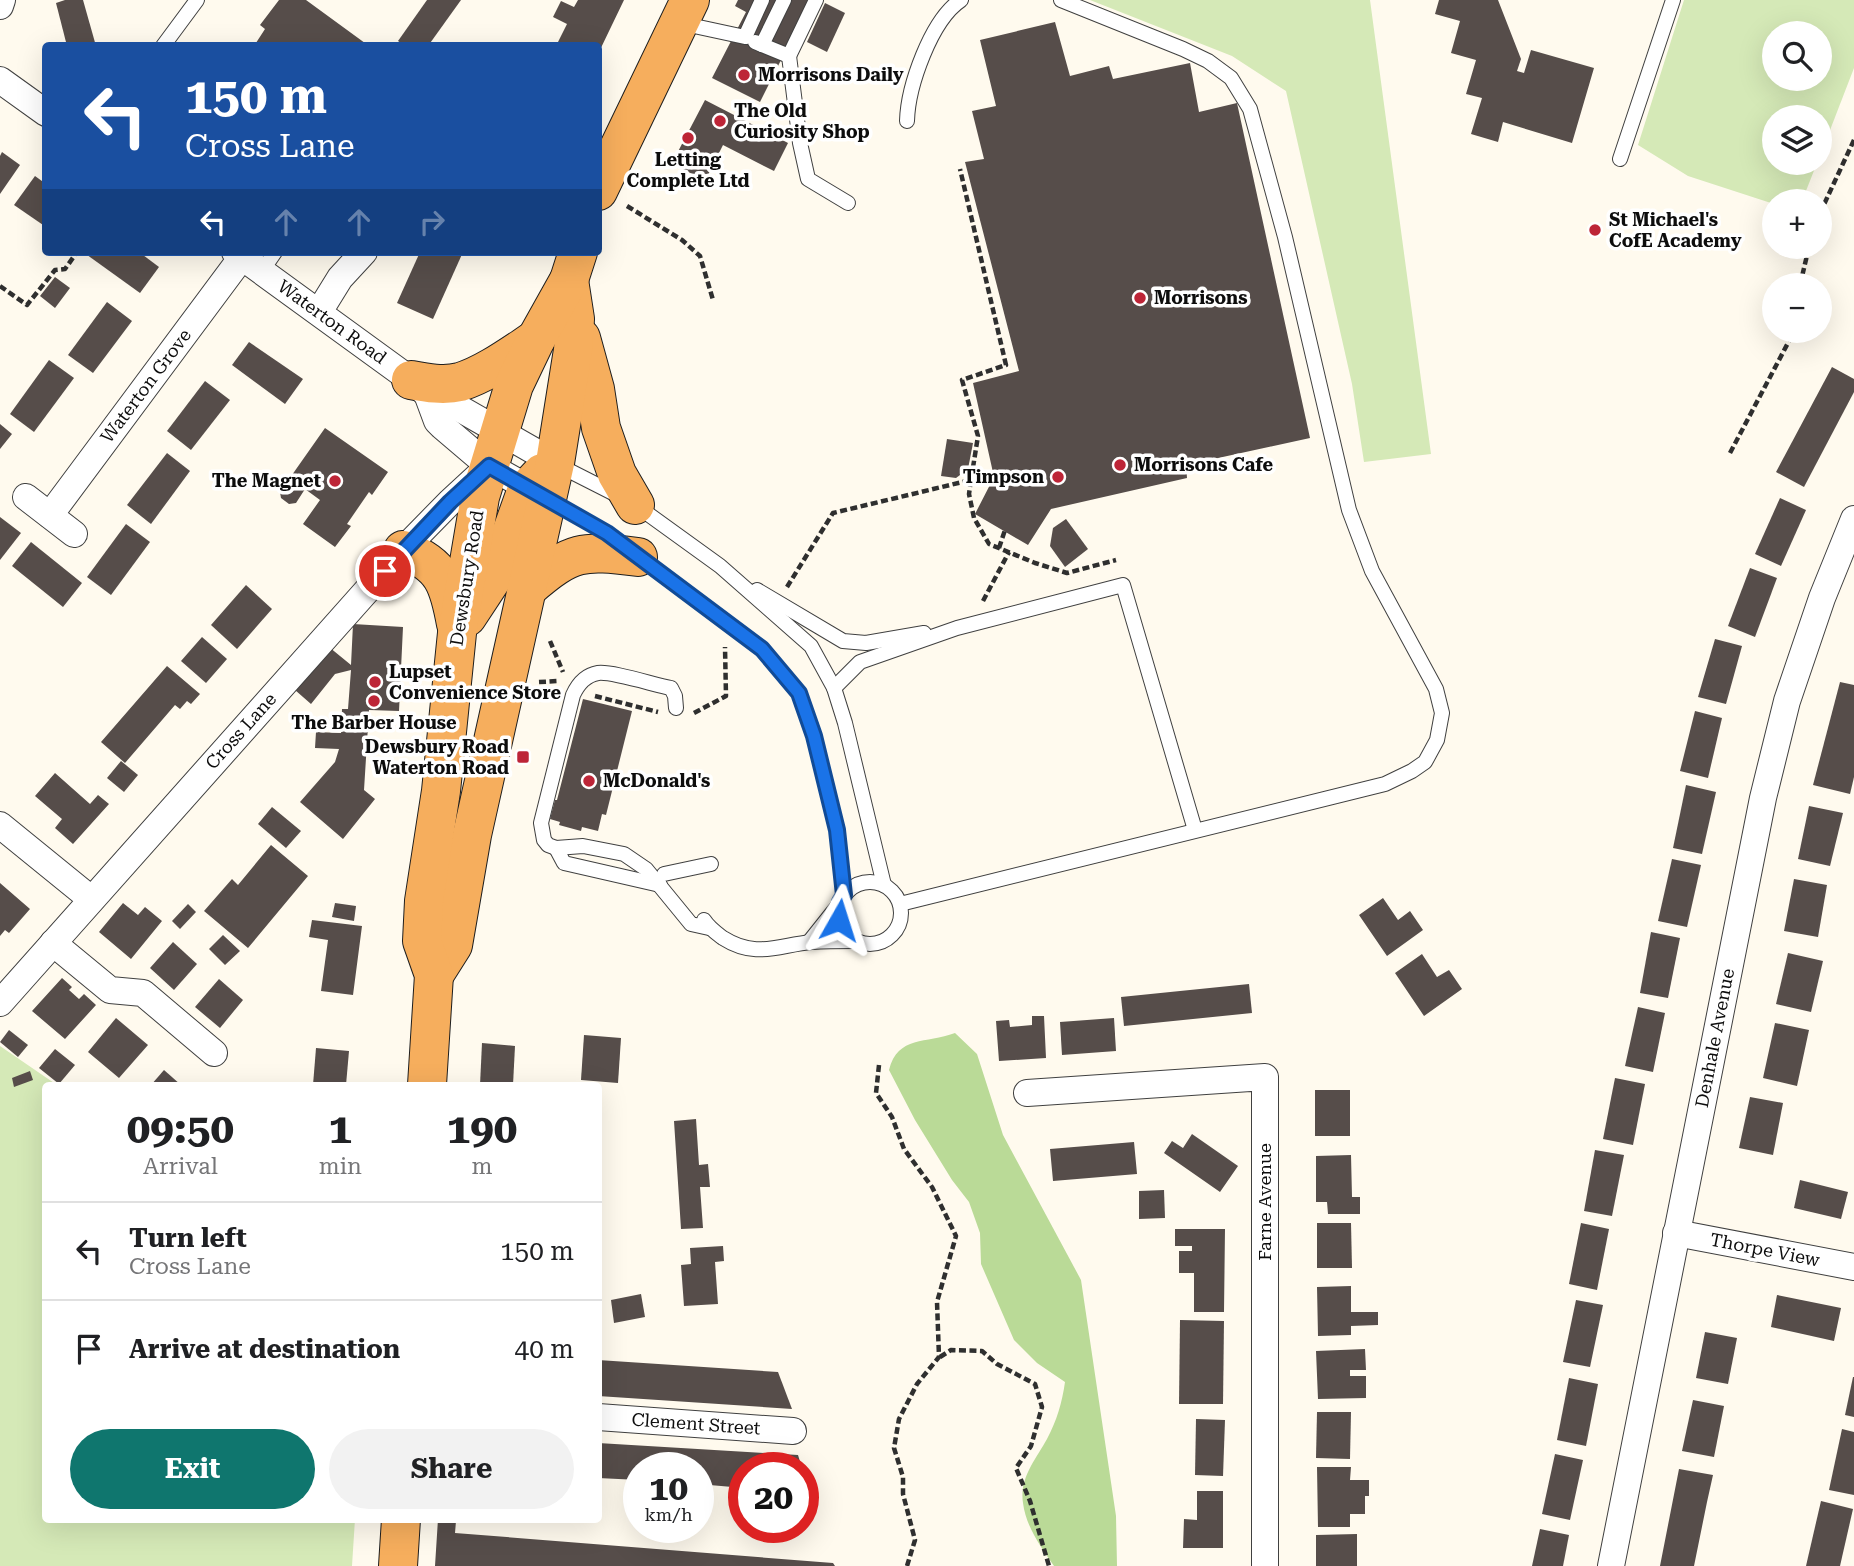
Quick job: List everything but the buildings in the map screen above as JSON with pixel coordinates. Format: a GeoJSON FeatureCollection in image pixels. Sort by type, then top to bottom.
{"type":"FeatureCollection","features":[{"type":"Feature","properties":{"kind":"highway"},"geometry":{"type":"LineString","coordinates":[[602,185],[684,11]]}},
{"type":"Feature","properties":{"kind":"highway","name":"Dewsbury Road"},"geometry":{"type":"LineString","coordinates":[[434,975],[453,945],[472,835],[528,588],[543,484],[571,373],[575,319],[574,266]]}},
{"type":"Feature","properties":{"kind":"highway","name":"Dewsbury Road"},"geometry":{"type":"LineString","coordinates":[[426,1082],[434,975],[422,941],[424,901],[441,791],[457,633],[480,497],[502,448],[514,385],[574,266]]}},
{"type":"Feature","properties":{"kind":"highway"},"geometry":{"type":"LineString","coordinates":[[502,448],[531,419],[559,339],[575,319]]}},
{"type":"Feature","properties":{"kind":"highway"},"geometry":{"type":"LineString","coordinates":[[575,319],[595,389],[601,428],[617,474],[635,505]]}},
{"type":"Feature","properties":{"kind":"highway"},"geometry":{"type":"LineString","coordinates":[[419,387],[460,382],[536,339]]}},
{"type":"Feature","properties":{"kind":"highway"},"geometry":{"type":"LineString","coordinates":[[457,633],[498,570],[543,484]]}},
{"type":"Feature","properties":{"kind":"highway"},"geometry":{"type":"LineString","coordinates":[[403,550],[422,556],[440,572],[450,593],[457,633]]}},
{"type":"Feature","properties":{"kind":"highway"},"geometry":{"type":"LineString","coordinates":[[528,588],[555,565],[570,557],[605,553],[638,556]]}},
{"type":"Feature","properties":{"kind":"highway"},"geometry":{"type":"LineString","coordinates":[[398,1566],[401,1523]]}},
{"type":"Feature","properties":{"kind":"street"},"geometry":{"type":"LineString","coordinates":[[0,6],[2,0]]}},
{"type":"Feature","properties":{"kind":"street"},"geometry":{"type":"LineString","coordinates":[[0,80],[42,110]]}},
{"type":"Feature","properties":{"kind":"street"},"geometry":{"type":"LineString","coordinates":[[319,312],[340,278],[360,256]]}},
{"type":"Feature","properties":{"kind":"street","name":"Waterton Road"},"geometry":{"type":"LineString","coordinates":[[253,258],[319,312],[419,387],[450,403],[502,448]]}},
{"type":"Feature","properties":{"kind":"street","name":"Waterton Grove"},"geometry":{"type":"LineString","coordinates":[[50,515],[253,258]]}},
{"type":"Feature","properties":{"kind":"street","name":"Waterton Road"},"geometry":{"type":"LineString","coordinates":[[419,387],[437,421],[502,448]]}},
{"type":"Feature","properties":{"kind":"street"},"geometry":{"type":"LineString","coordinates":[[502,448],[543,484]]}},
{"type":"Feature","properties":{"kind":"street"},"geometry":{"type":"LineString","coordinates":[[502,448],[543,484]]}},
{"type":"Feature","properties":{"kind":"street","name":"Cross Lane"},"geometry":{"type":"LineString","coordinates":[[0,1003],[403,550],[502,448]]}},
{"type":"Feature","properties":{"kind":"street"},"geometry":{"type":"LineString","coordinates":[[26,496],[74,534]]}},
{"type":"Feature","properties":{"kind":"street","name":"Denhale Avenue"},"geometry":{"type":"LineString","coordinates":[[1611,1566],[1760,811],[1787,701],[1854,519]]}},
{"type":"Feature","properties":{"kind":"street"},"geometry":{"type":"LineString","coordinates":[[0,825],[90,899]]}},
{"type":"Feature","properties":{"kind":"street"},"geometry":{"type":"LineString","coordinates":[[53,943],[110,990],[143,993],[182,1043],[214,1053]]}},
{"type":"Feature","properties":{"kind":"street","name":"Farne Avenue"},"geometry":{"type":"LineString","coordinates":[[1027,1093],[1265,1077],[1265,1566]]}},
{"type":"Feature","properties":{"kind":"street","name":"Thorpe View"},"geometry":{"type":"LineString","coordinates":[[1676,1233],[1854,1267]]}},
{"type":"Feature","properties":{"kind":"street","name":"Clement Street"},"geometry":{"type":"LineString","coordinates":[[602,1417],[793,1431]]}},
{"type":"Feature","properties":{"kind":"lane"},"geometry":{"type":"LineString","coordinates":[[166,42],[197,0]]}},
{"type":"Feature","properties":{"kind":"lane"},"geometry":{"type":"LineString","coordinates":[[745,37],[762,0]]}},
{"type":"Feature","properties":{"kind":"lane"},"geometry":{"type":"LineString","coordinates":[[762,45],[784,0]]}},
{"type":"Feature","properties":{"kind":"lane"},"geometry":{"type":"LineString","coordinates":[[816,0],[789,56],[800,143],[808,179],[848,203]]}},
{"type":"Feature","properties":{"kind":"lane"},"geometry":{"type":"LineString","coordinates":[[907,121],[908,103],[922,58],[944,16],[961,0]]}},
{"type":"Feature","properties":{"kind":"lane"},"geometry":{"type":"LineString","coordinates":[[900,904],[1385,783],[1425,762],[1437,740],[1442,713],[1436,690],[1372,571],[1349,510],[1285,237],[1250,108],[1231,78],[1208,61],[1061,0]]}},
{"type":"Feature","properties":{"kind":"lane"},"geometry":{"type":"LineString","coordinates":[[1620,159],[1672,0]]}},
{"type":"Feature","properties":{"kind":"lane"},"geometry":{"type":"LineString","coordinates":[[684,11],[789,56]]}},
{"type":"Feature","properties":{"kind":"lane"},"geometry":{"type":"LineString","coordinates":[[543,484],[635,505],[720,566],[830,635],[855,644],[964,626]]}},
{"type":"Feature","properties":{"kind":"lane"},"geometry":{"type":"LineString","coordinates":[[543,484],[762,649],[799,693],[814,736],[837,830],[842,899],[839,920],[843,929],[856,941]]}},
{"type":"Feature","properties":{"kind":"lane"},"geometry":{"type":"LineString","coordinates":[[720,566],[811,646],[834,688],[884,884]]}},
{"type":"Feature","properties":{"kind":"lane"},"geometry":{"type":"LineString","coordinates":[[834,688],[860,662],[964,626],[1123,585],[1195,830]]}},
{"type":"Feature","properties":{"kind":"lane"},"geometry":{"type":"LineString","coordinates":[[680,711],[671,688],[600,672],[589,676],[578,686],[573,695],[541,823],[544,840],[555,848],[583,846],[624,854],[662,880],[691,924],[706,923],[735,945],[751,949],[768,951],[809,942],[856,941],[873,944],[890,937],[900,922],[900,904],[884,884],[862,882],[842,899],[809,942]]}},
{"type":"Feature","properties":{"kind":"lane"},"geometry":{"type":"LineString","coordinates":[[555,848],[564,863],[662,880],[711,864]]}},
{"type":"Feature","properties":{"kind":"path"},"geometry":{"type":"LineString","coordinates":[[1831,189],[1854,140]]}},
{"type":"Feature","properties":{"kind":"path"},"geometry":{"type":"LineString","coordinates":[[960,169],[1006,365],[962,380],[978,436],[969,494],[974,518],[989,544],[1067,573],[1116,560]]}},
{"type":"Feature","properties":{"kind":"path"},"geometry":{"type":"LineString","coordinates":[[602,193],[682,240],[700,256],[713,300]]}},
{"type":"Feature","properties":{"kind":"path"},"geometry":{"type":"LineString","coordinates":[[0,286],[27,305],[55,270],[65,269],[74,256]]}},
{"type":"Feature","properties":{"kind":"path"},"geometry":{"type":"LineString","coordinates":[[1730,453],[1787,343]]}},
{"type":"Feature","properties":{"kind":"path"},"geometry":{"type":"LineString","coordinates":[[777,602],[832,513],[971,480]]}},
{"type":"Feature","properties":{"kind":"path"},"geometry":{"type":"LineString","coordinates":[[999,548],[1005,530]]}},
{"type":"Feature","properties":{"kind":"path"},"geometry":{"type":"LineString","coordinates":[[964,626],[1009,552]]}},
{"type":"Feature","properties":{"kind":"path"},"geometry":{"type":"LineString","coordinates":[[680,711],[700,711],[726,696],[725,642],[730,625]]}},
{"type":"Feature","properties":{"kind":"path"},"geometry":{"type":"LineString","coordinates":[[537,682],[567,681],[548,635]]}},
{"type":"Feature","properties":{"kind":"path"},"geometry":{"type":"LineString","coordinates":[[578,686],[590,694],[662,713]]}},
{"type":"Feature","properties":{"kind":"path"},"geometry":{"type":"LineString","coordinates":[[879,1065],[876,1093],[892,1117],[904,1149],[932,1187],[956,1236],[937,1302],[939,1357]]}},
{"type":"Feature","properties":{"kind":"path"},"geometry":{"type":"LineString","coordinates":[[907,1566],[915,1540],[903,1494],[903,1477],[894,1448],[899,1419],[917,1384],[939,1357],[951,1350],[982,1351],[997,1364],[1035,1384],[1042,1407],[1031,1446],[1016,1468],[1030,1501],[1049,1566]]}},
{"type":"Feature","properties":{"kind":"green space"},"geometry":{"type":"Polygon","coordinates":[[[1090,0],[1370,0],[1431,454],[1364,462],[1352,384],[1286,91],[1232,56],[1090,0]]]}},
{"type":"Feature","properties":{"kind":"green space"},"geometry":{"type":"Polygon","coordinates":[[[1684,0],[1854,0],[1854,68],[1832,125],[1832,105],[1762,105],[1762,175],[1812,175],[1807,189],[1762,189],[1762,200],[1688,176],[1638,145],[1684,0]]]}},
{"type":"Feature","properties":{"kind":"green space"},"geometry":{"type":"Polygon","coordinates":[[[955,1033],[977,1054],[1003,1135],[1081,1280],[1116,1516],[1117,1566],[1054,1566],[1031,1528],[1023,1503],[1024,1485],[1029,1469],[1054,1425],[1065,1382],[1037,1363],[1014,1340],[981,1264],[980,1233],[969,1202],[915,1120],[889,1070],[893,1059],[906,1046],[955,1033]]]}},
{"type":"Feature","properties":{"kind":"green space"},"geometry":{"type":"Polygon","coordinates":[[[0,1046],[53,1082],[42,1082],[42,1523],[355,1523],[352,1566],[0,1566],[0,1046]]]}},
{"type":"Feature","properties":{"kind":"place","name":"Morrisons Daily"},"geometry":{"type":"Point","coordinates":[744,75]}},
{"type":"Feature","properties":{"kind":"place","name":"The Old Curiosity Shop"},"geometry":{"type":"Point","coordinates":[720,121]}},
{"type":"Feature","properties":{"kind":"place","name":"Letting Complete Ltd"},"geometry":{"type":"Point","coordinates":[688,138]}},
{"type":"Feature","properties":{"kind":"place","name":"St Michael's CofE Academy"},"geometry":{"type":"Point","coordinates":[1595,230]}},
{"type":"Feature","properties":{"kind":"place","name":"Morrisons"},"geometry":{"type":"Point","coordinates":[1140,298]}},
{"type":"Feature","properties":{"kind":"place","name":"Morrisons Cafe"},"geometry":{"type":"Point","coordinates":[1120,465]}},
{"type":"Feature","properties":{"kind":"place","name":"Timpson"},"geometry":{"type":"Point","coordinates":[1058,477]}},
{"type":"Feature","properties":{"kind":"place","name":"The Magnet"},"geometry":{"type":"Point","coordinates":[335,481]}},
{"type":"Feature","properties":{"kind":"place","name":"Lupset Convenience Store"},"geometry":{"type":"Point","coordinates":[375,682]}},
{"type":"Feature","properties":{"kind":"place","name":"The Barber House"},"geometry":{"type":"Point","coordinates":[374,701]}},
{"type":"Feature","properties":{"kind":"place","name":"Dewsbury Road Waterton Road"},"geometry":{"type":"Point","coordinates":[523,757]}},
{"type":"Feature","properties":{"kind":"place","name":"McDonald's"},"geometry":{"type":"Point","coordinates":[589,781]}},
{"type":"Feature","properties":{"kind":"route"},"geometry":{"type":"LineString","coordinates":[[385,571],[450,502],[489,466],[607,533],[762,649],[799,693],[814,736],[837,830],[844,895],[838,912],[839,920]]}}]}
